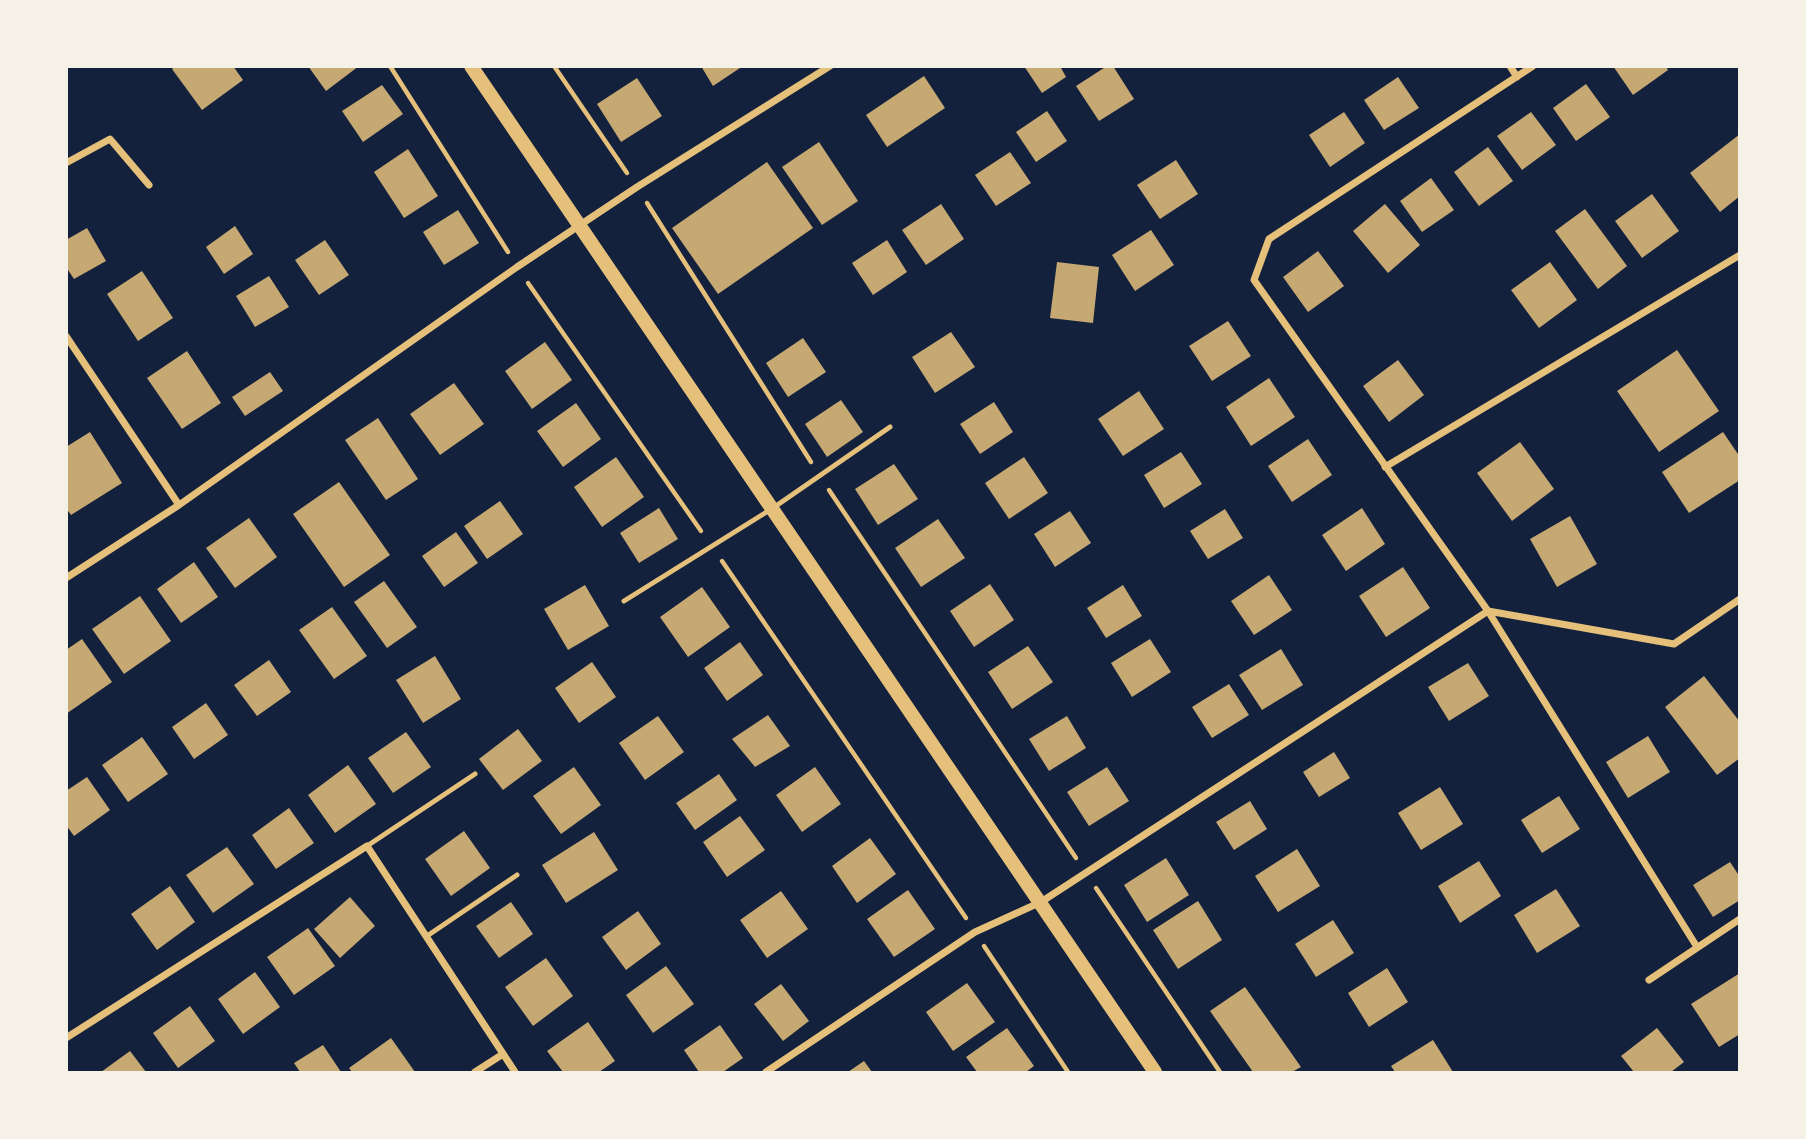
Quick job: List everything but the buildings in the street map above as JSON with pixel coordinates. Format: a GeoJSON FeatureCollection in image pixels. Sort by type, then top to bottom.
{"type":"FeatureCollection","features":[{"type":"Feature","properties":{"kind":"main road"},"geometry":{"type":"LineString","coordinates":[[471,66],[1155,1073]]}},
{"type":"Feature","properties":{"kind":"street"},"geometry":{"type":"LineString","coordinates":[[66,578],[178,505],[578,226],[830,66]]}},
{"type":"Feature","properties":{"kind":"street"},"geometry":{"type":"LineString","coordinates":[[1510,66],[1517,77]]}},
{"type":"Feature","properties":{"kind":"street"},"geometry":{"type":"LineString","coordinates":[[1533,66],[1269,239],[1254,279],[1488,611],[1698,947]]}},
{"type":"Feature","properties":{"kind":"street"},"geometry":{"type":"LineString","coordinates":[[66,163],[110,139],[149,185]]}},
{"type":"Feature","properties":{"kind":"street"},"geometry":{"type":"LineString","coordinates":[[1385,467],[1740,255]]}},
{"type":"Feature","properties":{"kind":"street"},"geometry":{"type":"LineString","coordinates":[[66,336],[178,505]]}},
{"type":"Feature","properties":{"kind":"street"},"geometry":{"type":"LineString","coordinates":[[765,1073],[975,932],[1041,902],[1488,611],[1674,644],[1740,599]]}},
{"type":"Feature","properties":{"kind":"street"},"geometry":{"type":"LineString","coordinates":[[66,1038],[367,846],[515,1073]]}},
{"type":"Feature","properties":{"kind":"street"},"geometry":{"type":"LineString","coordinates":[[1649,980],[1740,919]]}},
{"type":"Feature","properties":{"kind":"street"},"geometry":{"type":"LineString","coordinates":[[475,1073],[503,1054]]}},
{"type":"Feature","properties":{"kind":"lane"},"geometry":{"type":"LineString","coordinates":[[624,601],[773,508],[890,427]]}},
{"type":"Feature","properties":{"kind":"lane"},"geometry":{"type":"LineString","coordinates":[[367,846],[475,774]]}},
{"type":"Feature","properties":{"kind":"lane"},"geometry":{"type":"LineString","coordinates":[[426,936],[517,875]]}},
{"type":"Feature","properties":{"kind":"path"},"geometry":{"type":"LineString","coordinates":[[390,66],[517,267],[712,545],[1068,1073]]}},
{"type":"Feature","properties":{"kind":"path"},"geometry":{"type":"LineString","coordinates":[[554,66],[637,187],[820,476],[1220,1073]]}}]}
